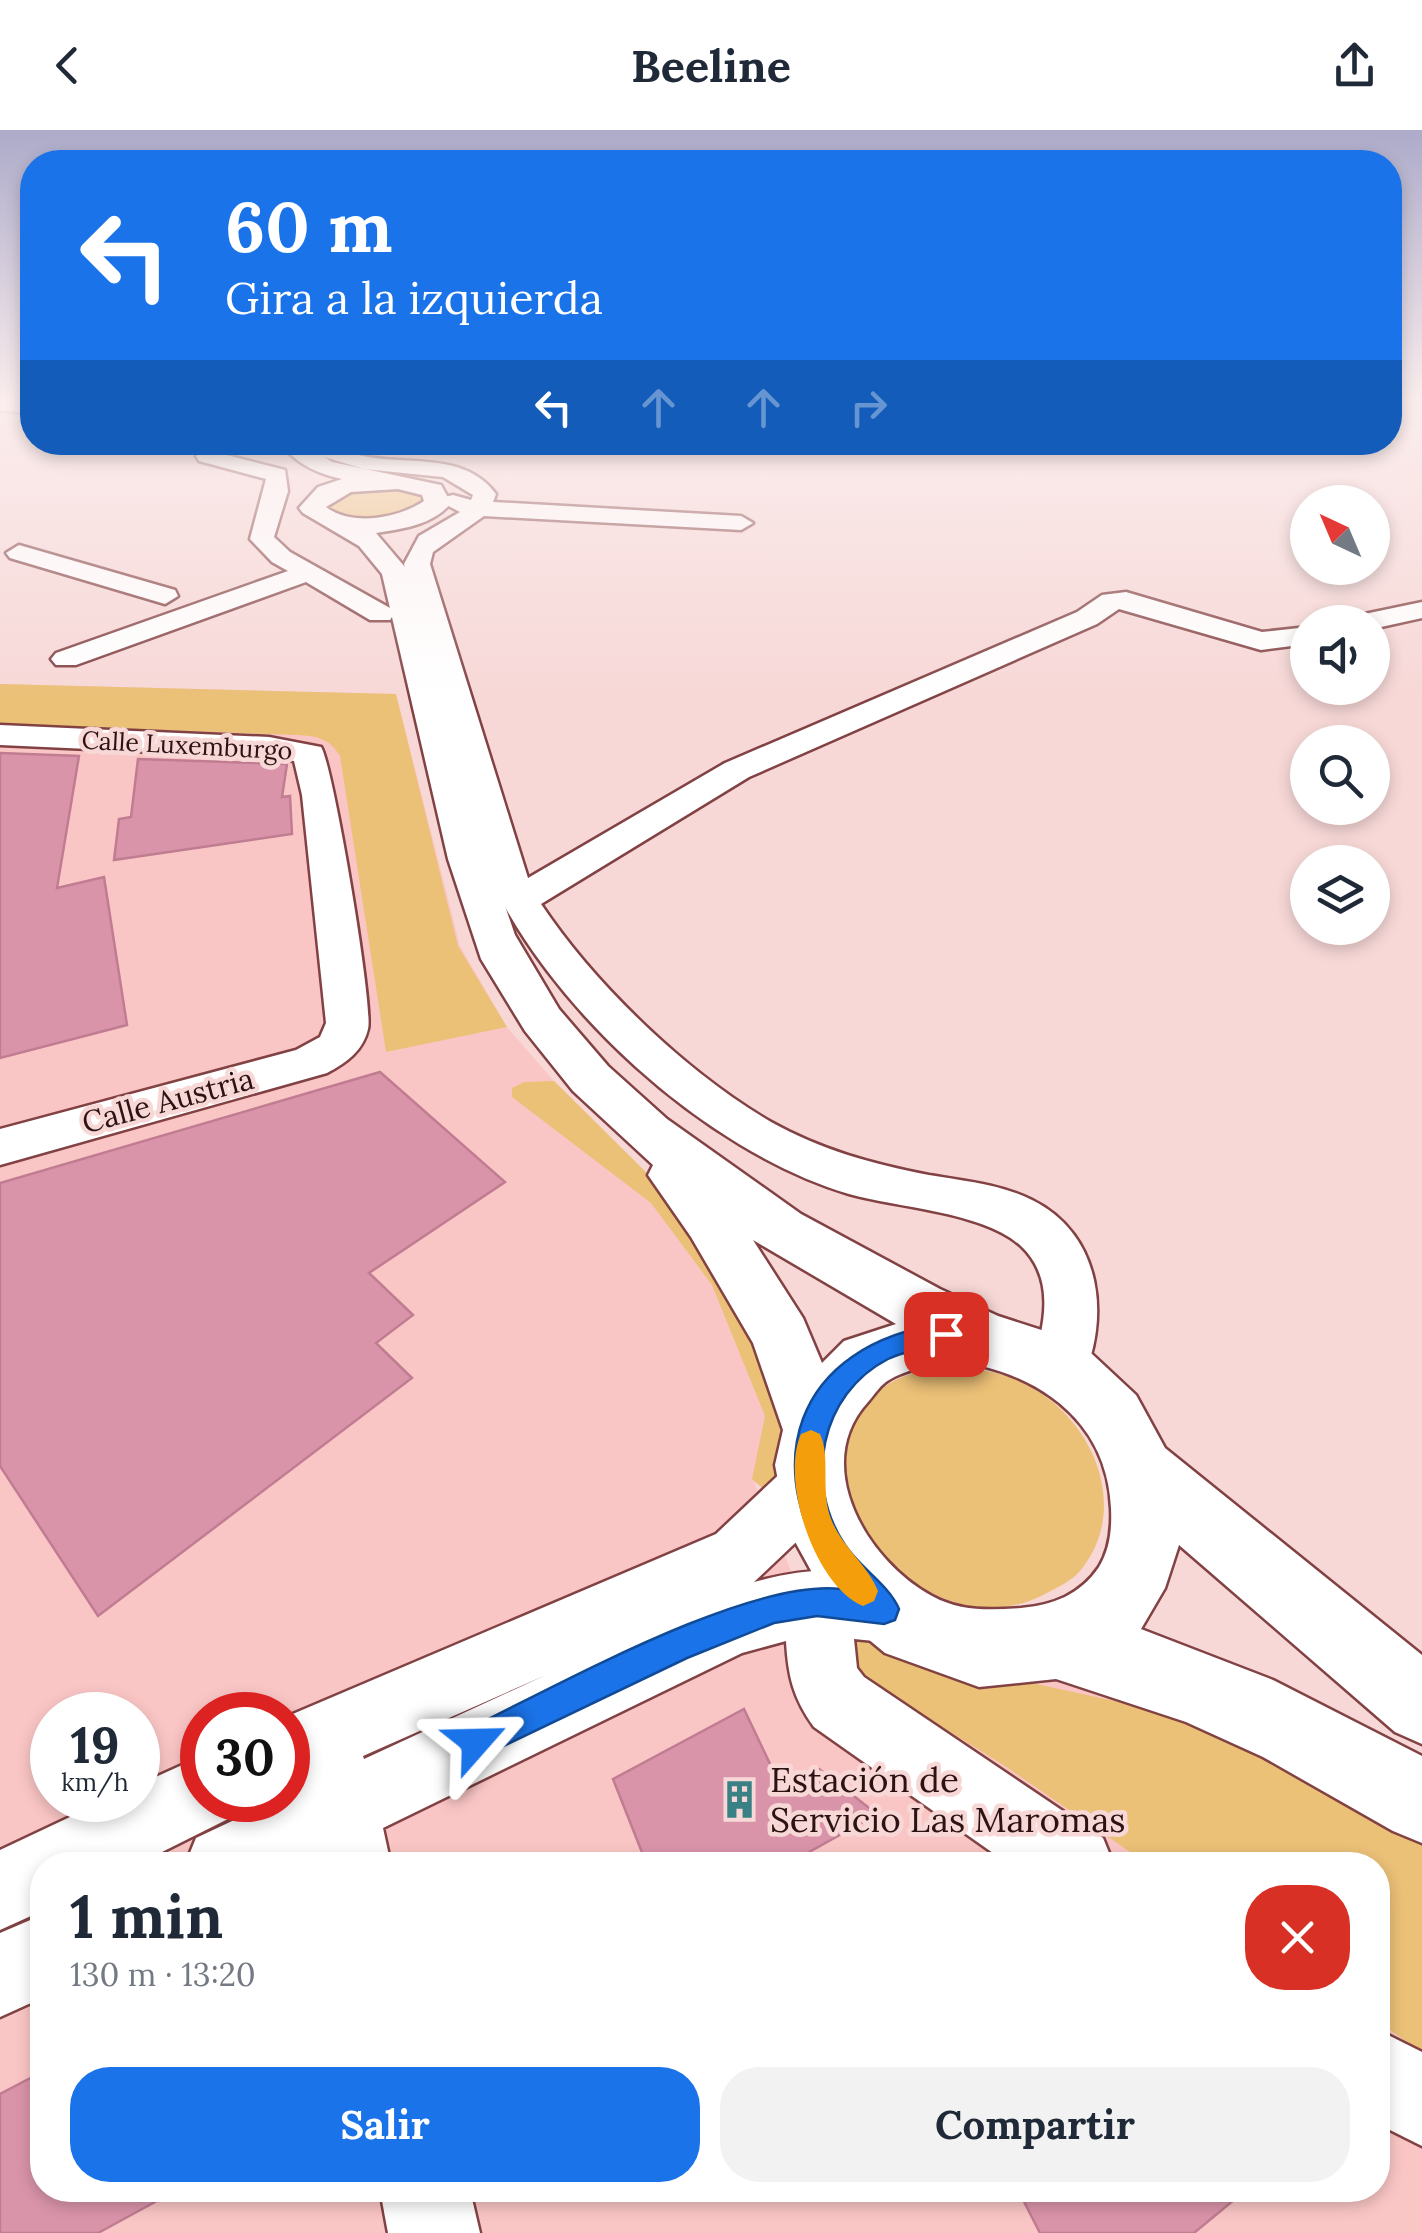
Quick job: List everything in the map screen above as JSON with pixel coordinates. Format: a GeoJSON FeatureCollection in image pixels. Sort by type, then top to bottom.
{"type":"FeatureCollection","features":[{"type":"Feature","properties":{"kind":"main road"},"geometry":{"type":"LineString","coordinates":[[323,499],[323,507]]}},
{"type":"Feature","properties":{"kind":"main road"},"geometry":{"type":"LineString","coordinates":[[323,507],[332,499]]}},
{"type":"Feature","properties":{"kind":"main road"},"geometry":{"type":"LineString","coordinates":[[423,499],[426,509],[400,551],[396,573],[476,886],[504,958],[558,1043],[636,1125],[711,1220],[781,1336],[812,1457],[817,1520],[832,1553],[855,1583],[884,1609],[924,1632],[968,1646],[1013,1650],[1056,1642],[1096,1622],[1126,1592],[1144,1554],[1149,1512],[1142,1470],[1129,1440],[1110,1412],[1060,1367],[1036,1353],[983,1336],[904,1302],[744,1204],[636,1125]]}},
{"type":"Feature","properties":{"kind":"main road"},"geometry":{"type":"LineString","coordinates":[[323,507],[376,524],[426,509]]}},
{"type":"Feature","properties":{"kind":"main road"},"geometry":{"type":"LineString","coordinates":[[323,507],[369,540],[396,573]]}},
{"type":"Feature","properties":{"kind":"main road"},"geometry":{"type":"LineString","coordinates":[[812,1457],[840,1382],[879,1351],[929,1336],[983,1336]]}},
{"type":"Feature","properties":{"kind":"main road"},"geometry":{"type":"LineString","coordinates":[[1142,1470],[1422,1705]]}},
{"type":"Feature","properties":{"kind":"main road"},"geometry":{"type":"LineString","coordinates":[[1056,1642],[1108,1654],[1245,1709],[1378,1775],[1422,1802]]}},
{"type":"Feature","properties":{"kind":"street"},"geometry":{"type":"LineString","coordinates":[[273,499],[260,534],[278,554],[380,614]]}},
{"type":"Feature","properties":{"kind":"street"},"geometry":{"type":"LineString","coordinates":[[482,499],[476,508],[430,540],[418,556],[418,564],[504,867],[519,900],[638,1044],[744,1126],[830,1169],[984,1204],[1021,1218],[1040,1234],[1059,1252],[1072,1299],[1073,1328],[1060,1367]]}},
{"type":"Feature","properties":{"kind":"street"},"geometry":{"type":"LineString","coordinates":[[270,507],[323,507]]}},
{"type":"Feature","properties":{"kind":"street"},"geometry":{"type":"LineString","coordinates":[[426,509],[476,508],[742,523]]}},
{"type":"Feature","properties":{"kind":"street"},"geometry":{"type":"LineString","coordinates":[[20,553],[164,596]]}},
{"type":"Feature","properties":{"kind":"street"},"geometry":{"type":"LineString","coordinates":[[246,566],[278,554]]}},
{"type":"Feature","properties":{"kind":"street"},"geometry":{"type":"LineString","coordinates":[[66,659],[308,573]]}},
{"type":"Feature","properties":{"kind":"street"},"geometry":{"type":"LineString","coordinates":[[71,630],[197,584]]}},
{"type":"Feature","properties":{"kind":"street"},"geometry":{"type":"LineString","coordinates":[[519,900],[737,770],[1087,618],[1112,601],[1141,603],[1261,641],[1290,637]]}},
{"type":"Feature","properties":{"kind":"street"},"geometry":{"type":"LineString","coordinates":[[1390,617],[1422,610]]}},
{"type":"Feature","properties":{"kind":"street","name":"Calle Luxemburgo"},"geometry":{"type":"LineString","coordinates":[[0,734],[270,747],[309,754],[319,795],[348,1023],[345,1038],[333,1051]]}},
{"type":"Feature","properties":{"kind":"street","name":"Calle Austria"},"geometry":{"type":"LineString","coordinates":[[0,1146],[286,1070],[333,1051]]}},
{"type":"Feature","properties":{"kind":"street"},"geometry":{"type":"LineString","coordinates":[[310,1741],[738,1556],[812,1457]]}},
{"type":"Feature","properties":{"kind":"street"},"geometry":{"type":"LineString","coordinates":[[817,1601],[823,1681],[839,1702],[1057,1852]]}},
{"type":"Feature","properties":{"kind":"street"},"geometry":{"type":"LineString","coordinates":[[278,1852],[346,1836],[679,1646],[774,1608],[817,1601],[884,1609]]}},
{"type":"Feature","properties":{"kind":"street"},"geometry":{"type":"LineString","coordinates":[[310,1747],[346,1836]]}},
{"type":"Feature","properties":{"kind":"street"},"geometry":{"type":"LineString","coordinates":[[81,1852],[180,1804]]}},
{"type":"Feature","properties":{"kind":"street"},"geometry":{"type":"LineString","coordinates":[[0,1891],[30,1876]]}},
{"type":"Feature","properties":{"kind":"street"},"geometry":{"type":"LineString","coordinates":[[0,1976],[30,1961]]}},
{"type":"Feature","properties":{"kind":"street"},"geometry":{"type":"LineString","coordinates":[[1390,2080],[1422,2103]]}},
{"type":"Feature","properties":{"kind":"street"},"geometry":{"type":"LineString","coordinates":[[428,2202],[434,2233]]}},
{"type":"Feature","properties":{"kind":"shaded area"},"geometry":{"type":"Polygon","coordinates":[[[338,499],[421,499],[422,503],[401,514],[364,519],[329,510],[329,503],[338,499]]]}},
{"type":"Feature","properties":{"kind":"shaded area"},"geometry":{"type":"Polygon","coordinates":[[[0,684],[396,694],[460,946],[507,1027],[554,1081],[669,1195],[788,1411],[772,1496],[754,1482],[793,1576],[1171,1702],[1422,1834],[1422,2233],[0,2233],[0,684]]]}},
{"type":"Feature","properties":{"kind":"shaded area"},"geometry":{"type":"Polygon","coordinates":[[[0,684],[396,694],[458,946],[507,1027],[386,1052],[340,756],[327,742],[297,735],[0,724],[0,684]]]}},
{"type":"Feature","properties":{"kind":"shaded area"},"geometry":{"type":"Polygon","coordinates":[[[554,1081],[669,1195],[698,1232],[788,1411],[772,1496],[752,1479],[765,1416],[712,1285],[651,1203],[512,1097],[512,1088],[524,1082],[554,1081]]]}},
{"type":"Feature","properties":{"kind":"shaded area"},"geometry":{"type":"Polygon","coordinates":[[[947,1366],[1003,1375],[1034,1389],[1073,1422],[1098,1467],[1103,1516],[1098,1540],[1077,1574],[1045,1594],[995,1608],[947,1600],[904,1576],[870,1540],[848,1498],[843,1454],[858,1413],[896,1380],[947,1366]]]}},
{"type":"Feature","properties":{"kind":"shaded area"},"geometry":{"type":"Polygon","coordinates":[[[852,1634],[922,1659],[1174,1714],[1334,1786],[1422,1843],[1422,2052],[1390,2030],[1390,1852],[1130,1852],[1005,1766],[849,1669],[852,1634]]]}},
{"type":"Feature","properties":{"kind":"building"},"geometry":{"type":"Polygon","coordinates":[[[0,753],[79,756],[57,888],[104,877],[127,1025],[0,1058],[0,753]]]}},
{"type":"Feature","properties":{"kind":"building"},"geometry":{"type":"Polygon","coordinates":[[[138,759],[287,764],[282,797],[290,796],[292,834],[114,860],[119,819],[131,817],[138,759]]]}},
{"type":"Feature","properties":{"kind":"building"},"geometry":{"type":"Polygon","coordinates":[[[380,1072],[505,1182],[369,1273],[413,1315],[376,1343],[412,1378],[98,1616],[0,1466],[0,1183],[380,1072]]]}},
{"type":"Feature","properties":{"kind":"building","name":"Estación de Servicio Las Maromas"},"geometry":{"type":"Polygon","coordinates":[[[744,1709],[781,1787],[819,1769],[877,1814],[809,1852],[642,1852],[613,1779],[744,1709]]]}},
{"type":"Feature","properties":{"kind":"building"},"geometry":{"type":"Polygon","coordinates":[[[30,2078],[30,2202],[155,2202],[98,2233],[0,2233],[0,2094],[30,2078]]]}},
{"type":"Feature","properties":{"kind":"building"},"geometry":{"type":"Polygon","coordinates":[[[1024,2202],[1231,2202],[1194,2233],[1040,2233],[1024,2202]]]}},
{"type":"Feature","properties":{"kind":"slow traffic"},"geometry":{"type":"LineString","coordinates":[[811,1443],[809,1488],[817,1520],[832,1553],[863,1591]]}},
{"type":"Feature","properties":{"kind":"place","name":"Estación de Servicio Las Maromas"},"geometry":{"type":"Point","coordinates":[740,1800]}},
{"type":"Feature","properties":{"kind":"route"},"geometry":{"type":"LineString","coordinates":[[476,1742],[679,1646],[774,1608],[817,1601],[884,1609],[855,1583],[832,1553],[817,1520],[809,1488],[808,1456],[814,1425],[830,1395],[851,1370],[879,1351],[911,1339],[946,1334]]}}]}
